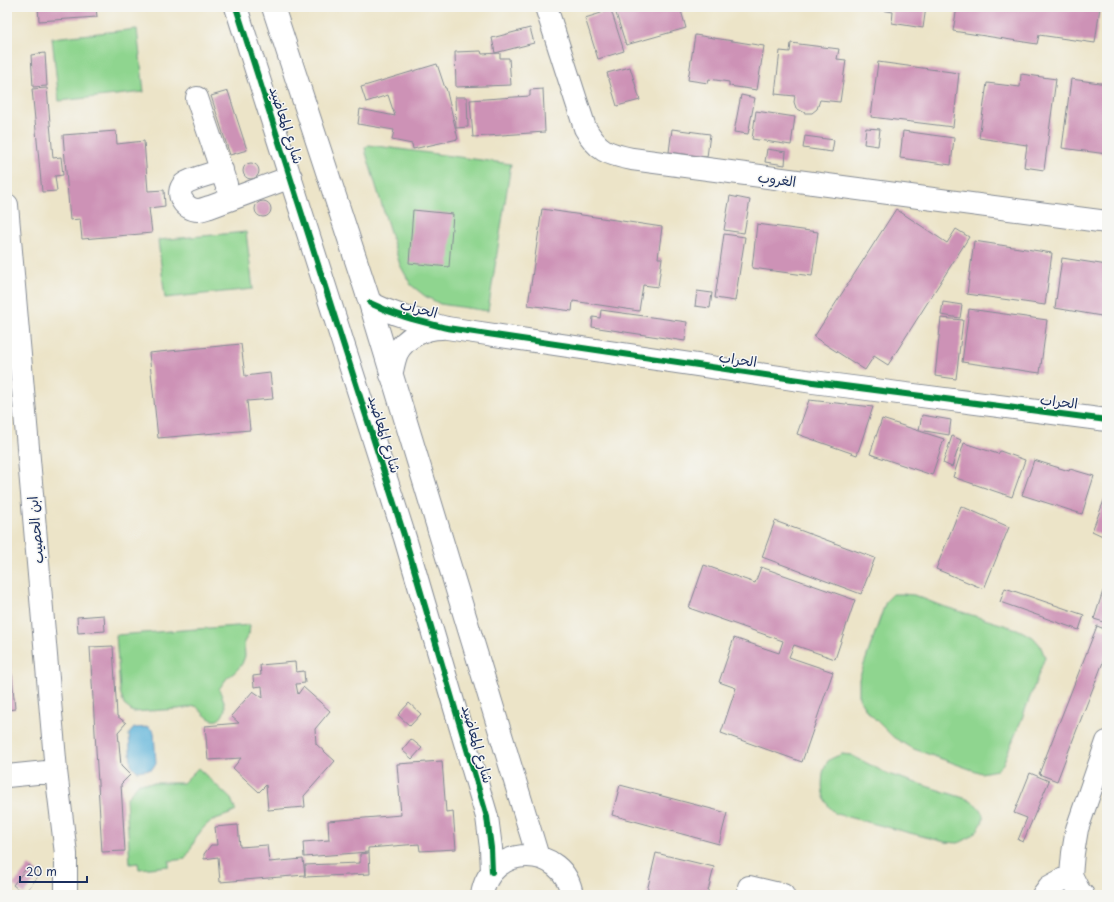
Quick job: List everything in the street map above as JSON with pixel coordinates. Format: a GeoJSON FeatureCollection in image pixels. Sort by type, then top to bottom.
{"type":"FeatureCollection","features":[{"type":"Feature","properties":{"kind":"street","name":"شارع المعاضيد"},"geometry":{"type":"LineString","coordinates":[[236,7],[405,538],[485,810],[491,848],[486,883]]}},
{"type":"Feature","properties":{"kind":"street","name":"شارع المعاضيد"},"geometry":{"type":"LineString","coordinates":[[273,7],[370,303],[538,857]]}},
{"type":"Feature","properties":{"kind":"street","name":"الغروب"},"geometry":{"type":"LineString","coordinates":[[546,7],[585,128],[591,139],[599,148],[612,155],[639,160],[1107,222]]}},
{"type":"Feature","properties":{"kind":"street"},"geometry":{"type":"LineString","coordinates":[[197,98],[232,198]]}},
{"type":"Feature","properties":{"kind":"street"},"geometry":{"type":"LineString","coordinates":[[222,170],[186,183],[181,188],[180,196],[184,204],[191,209],[198,210],[291,177]]}},
{"type":"Feature","properties":{"kind":"street","name":"ابن الحصيب"},"geometry":{"type":"LineString","coordinates":[[7,205],[12,312],[56,771],[66,854],[76,895]]}},
{"type":"Feature","properties":{"kind":"street","name":"الحراب"},"geometry":{"type":"LineString","coordinates":[[370,303],[390,313],[408,319],[447,328],[813,382],[1107,420]]}},
{"type":"Feature","properties":{"kind":"street","name":"الحراب"},"geometry":{"type":"LineString","coordinates":[[391,375],[397,353],[405,342],[428,329],[447,328]]}},
{"type":"Feature","properties":{"kind":"street"},"geometry":{"type":"LineString","coordinates":[[1083,895],[1079,891],[1071,876],[1073,853],[1077,829],[1107,742]]}},
{"type":"Feature","properties":{"kind":"street"},"geometry":{"type":"LineString","coordinates":[[7,776],[56,771]]}},
{"type":"Feature","properties":{"kind":"street","name":"ابن الحصيب"},"geometry":{"type":"LineString","coordinates":[[66,854],[66,895]]}},
{"type":"Feature","properties":{"kind":"street"},"geometry":{"type":"LineString","coordinates":[[464,895],[486,883],[505,861],[516,857],[527,856],[538,857],[551,863],[562,872],[571,889],[572,895]]}},
{"type":"Feature","properties":{"kind":"street"},"geometry":{"type":"LineString","coordinates":[[1042,895],[1049,887],[1071,876]]}},
{"type":"Feature","properties":{"kind":"street"},"geometry":{"type":"LineString","coordinates":[[749,887],[783,895]]}},
{"type":"Feature","properties":{"kind":"green space"},"geometry":{"type":"Polygon","coordinates":[[[137,29],[144,92],[59,101],[52,38],[137,29]]]}},
{"type":"Feature","properties":{"kind":"green space"},"geometry":{"type":"Polygon","coordinates":[[[369,145],[511,164],[488,311],[440,304],[425,296],[411,285],[400,265],[366,153],[365,148],[369,145]]]}},
{"type":"Feature","properties":{"kind":"green space"},"geometry":{"type":"Polygon","coordinates":[[[246,232],[253,289],[165,298],[158,240],[246,232]]]}},
{"type":"Feature","properties":{"kind":"green space"},"geometry":{"type":"Polygon","coordinates":[[[893,594],[914,595],[939,605],[1017,629],[1033,637],[1040,645],[1045,657],[1003,764],[997,770],[981,773],[911,748],[893,737],[866,710],[859,698],[859,679],[886,601],[893,594]]]}},
{"type":"Feature","properties":{"kind":"green space"},"geometry":{"type":"Polygon","coordinates":[[[250,625],[249,634],[244,642],[245,656],[242,664],[227,678],[219,689],[224,700],[225,710],[219,719],[212,720],[208,718],[196,706],[178,709],[133,712],[124,705],[120,691],[116,635],[250,625]]]}},
{"type":"Feature","properties":{"kind":"green space"},"geometry":{"type":"Polygon","coordinates":[[[842,754],[851,755],[888,774],[967,799],[977,805],[980,809],[983,816],[981,826],[968,838],[955,843],[945,842],[836,814],[825,800],[822,785],[823,773],[825,765],[828,761],[842,754]]]}},
{"type":"Feature","properties":{"kind":"green space"},"geometry":{"type":"Polygon","coordinates":[[[198,768],[231,799],[236,811],[213,820],[206,825],[202,829],[185,859],[169,861],[169,866],[139,869],[138,863],[130,864],[126,799],[139,783],[183,783],[198,768]]]}},
{"type":"Feature","properties":{"kind":"water"},"geometry":{"type":"Polygon","coordinates":[[[149,727],[154,732],[156,763],[152,769],[137,771],[131,765],[129,734],[134,728],[149,727]]]}},
{"type":"Feature","properties":{"kind":"building"},"geometry":{"type":"Polygon","coordinates":[[[38,7],[96,7],[97,17],[39,21],[38,7]]]}},
{"type":"Feature","properties":{"kind":"building"},"geometry":{"type":"Polygon","coordinates":[[[614,7],[680,7],[686,28],[626,45],[614,7]]]}},
{"type":"Feature","properties":{"kind":"building"},"geometry":{"type":"Polygon","coordinates":[[[865,7],[926,7],[923,28],[892,23],[893,12],[865,7]]]}},
{"type":"Feature","properties":{"kind":"building"},"geometry":{"type":"Polygon","coordinates":[[[957,7],[1100,7],[1095,43],[1039,35],[1037,44],[953,31],[957,7]]]}},
{"type":"Feature","properties":{"kind":"building"},"geometry":{"type":"Polygon","coordinates":[[[611,10],[624,51],[598,59],[585,18],[611,10]]]}},
{"type":"Feature","properties":{"kind":"building"},"geometry":{"type":"Polygon","coordinates":[[[530,28],[534,43],[495,53],[492,38],[530,28]]]}},
{"type":"Feature","properties":{"kind":"building"},"geometry":{"type":"Polygon","coordinates":[[[695,35],[764,46],[757,90],[729,86],[729,82],[709,79],[708,83],[688,80],[695,35]]]}},
{"type":"Feature","properties":{"kind":"building"},"geometry":{"type":"Polygon","coordinates":[[[791,43],[839,49],[837,59],[846,60],[840,102],[820,100],[817,109],[812,113],[805,113],[796,108],[794,102],[795,96],[775,94],[780,51],[790,52],[791,43]]]}},
{"type":"Feature","properties":{"kind":"building"},"geometry":{"type":"Polygon","coordinates":[[[481,51],[482,54],[500,53],[500,58],[509,58],[511,85],[456,87],[455,52],[481,51]]]}},
{"type":"Feature","properties":{"kind":"building"},"geometry":{"type":"Polygon","coordinates":[[[45,53],[47,86],[33,87],[31,55],[45,53]]]}},
{"type":"Feature","properties":{"kind":"building"},"geometry":{"type":"Polygon","coordinates":[[[878,62],[959,73],[953,127],[871,117],[878,62]]]}},
{"type":"Feature","properties":{"kind":"building"},"geometry":{"type":"Polygon","coordinates":[[[437,64],[446,88],[458,139],[413,149],[412,144],[392,140],[394,130],[358,124],[360,109],[395,116],[388,95],[366,102],[361,87],[437,64]]]}},
{"type":"Feature","properties":{"kind":"building"},"geometry":{"type":"Polygon","coordinates":[[[630,67],[640,100],[617,106],[607,73],[630,67]]]}},
{"type":"Feature","properties":{"kind":"building"},"geometry":{"type":"Polygon","coordinates":[[[1021,74],[1056,79],[1044,170],[1024,167],[1027,145],[979,138],[987,83],[1020,87],[1021,74]]]}},
{"type":"Feature","properties":{"kind":"building"},"geometry":{"type":"Polygon","coordinates":[[[1071,79],[1107,84],[1107,154],[1062,148],[1071,79]]]}},
{"type":"Feature","properties":{"kind":"building"},"geometry":{"type":"Polygon","coordinates":[[[47,88],[53,158],[61,157],[63,175],[55,176],[57,191],[42,192],[32,89],[47,88]]]}},
{"type":"Feature","properties":{"kind":"building"},"geometry":{"type":"Polygon","coordinates":[[[543,89],[545,132],[473,137],[470,100],[530,96],[530,90],[543,89]]]}},
{"type":"Feature","properties":{"kind":"building"},"geometry":{"type":"Polygon","coordinates":[[[228,91],[247,150],[230,155],[211,96],[228,91]]]}},
{"type":"Feature","properties":{"kind":"building"},"geometry":{"type":"Polygon","coordinates":[[[741,95],[755,98],[748,134],[734,132],[741,95]]]}},
{"type":"Feature","properties":{"kind":"building"},"geometry":{"type":"Polygon","coordinates":[[[455,97],[467,97],[468,127],[456,128],[455,97]]]}},
{"type":"Feature","properties":{"kind":"building"},"geometry":{"type":"Polygon","coordinates":[[[756,111],[795,117],[791,145],[752,139],[756,111]]]}},
{"type":"Feature","properties":{"kind":"building"},"geometry":{"type":"Polygon","coordinates":[[[866,128],[880,129],[878,146],[864,144],[866,128]]]}},
{"type":"Feature","properties":{"kind":"building"},"geometry":{"type":"Polygon","coordinates":[[[672,129],[710,134],[707,157],[669,152],[672,129]]]}},
{"type":"Feature","properties":{"kind":"building"},"geometry":{"type":"Polygon","coordinates":[[[116,131],[117,144],[144,141],[148,191],[164,190],[165,206],[149,208],[152,233],[82,239],[80,219],[70,220],[63,135],[116,131]]]}},
{"type":"Feature","properties":{"kind":"building"},"geometry":{"type":"Polygon","coordinates":[[[903,131],[954,138],[951,165],[900,158],[903,131]]]}},
{"type":"Feature","properties":{"kind":"building"},"geometry":{"type":"Polygon","coordinates":[[[805,136],[834,140],[832,152],[803,148],[805,136]]]}},
{"type":"Feature","properties":{"kind":"building"},"geometry":{"type":"Polygon","coordinates":[[[767,149],[786,152],[785,165],[765,162],[767,149]]]}},
{"type":"Feature","properties":{"kind":"building"},"geometry":{"type":"Polygon","coordinates":[[[251,163],[257,165],[259,171],[257,177],[251,179],[245,177],[243,171],[245,165],[251,163]]]}},
{"type":"Feature","properties":{"kind":"building"},"geometry":{"type":"Polygon","coordinates":[[[730,196],[750,200],[744,233],[724,230],[730,196]]]}},
{"type":"Feature","properties":{"kind":"building"},"geometry":{"type":"Polygon","coordinates":[[[263,201],[269,203],[271,209],[269,215],[263,217],[257,215],[255,209],[257,203],[263,201]]]}},
{"type":"Feature","properties":{"kind":"building"},"geometry":{"type":"Polygon","coordinates":[[[542,209],[662,227],[658,258],[662,258],[658,287],[643,285],[639,311],[573,301],[572,311],[528,305],[542,209]]]}},
{"type":"Feature","properties":{"kind":"building"},"geometry":{"type":"Polygon","coordinates":[[[896,209],[947,243],[956,229],[969,237],[888,365],[874,356],[865,370],[814,337],[896,209]]]}},
{"type":"Feature","properties":{"kind":"building"},"geometry":{"type":"Polygon","coordinates":[[[413,210],[453,214],[449,267],[409,263],[413,210]]]}},
{"type":"Feature","properties":{"kind":"building"},"geometry":{"type":"Polygon","coordinates":[[[757,224],[818,232],[812,276],[752,268],[757,224]]]}},
{"type":"Feature","properties":{"kind":"building"},"geometry":{"type":"Polygon","coordinates":[[[724,234],[745,237],[735,301],[715,298],[724,234]]]}},
{"type":"Feature","properties":{"kind":"building"},"geometry":{"type":"Polygon","coordinates":[[[974,241],[1052,253],[1045,305],[967,294],[974,241]]]}},
{"type":"Feature","properties":{"kind":"building"},"geometry":{"type":"Polygon","coordinates":[[[1062,258],[1107,265],[1107,317],[1055,308],[1062,258]]]}},
{"type":"Feature","properties":{"kind":"building"},"geometry":{"type":"Polygon","coordinates":[[[697,291],[712,293],[710,308],[695,306],[697,291]]]}},
{"type":"Feature","properties":{"kind":"building"},"geometry":{"type":"Polygon","coordinates":[[[943,302],[962,305],[960,318],[941,315],[943,302]]]}},
{"type":"Feature","properties":{"kind":"building"},"geometry":{"type":"Polygon","coordinates":[[[969,309],[1047,320],[1040,373],[962,362],[969,309]]]}},
{"type":"Feature","properties":{"kind":"building"},"geometry":{"type":"Polygon","coordinates":[[[601,310],[687,322],[685,341],[592,327],[593,317],[600,318],[601,310]]]}},
{"type":"Feature","properties":{"kind":"building"},"geometry":{"type":"Polygon","coordinates":[[[941,318],[963,320],[956,379],[935,376],[941,318]]]}},
{"type":"Feature","properties":{"kind":"building"},"geometry":{"type":"Polygon","coordinates":[[[241,344],[245,376],[270,373],[273,399],[247,401],[250,430],[158,438],[149,353],[241,344]]]}},
{"type":"Feature","properties":{"kind":"building"},"geometry":{"type":"Polygon","coordinates":[[[809,400],[873,407],[857,455],[797,434],[809,400]]]}},
{"type":"Feature","properties":{"kind":"building"},"geometry":{"type":"Polygon","coordinates":[[[922,415],[951,420],[949,435],[919,430],[922,415]]]}},
{"type":"Feature","properties":{"kind":"building"},"geometry":{"type":"Polygon","coordinates":[[[882,419],[944,439],[932,475],[870,454],[882,419]]]}},
{"type":"Feature","properties":{"kind":"building"},"geometry":{"type":"Polygon","coordinates":[[[952,436],[961,440],[952,467],[943,463],[952,436]]]}},
{"type":"Feature","properties":{"kind":"building"},"geometry":{"type":"Polygon","coordinates":[[[964,443],[998,454],[1000,451],[1025,460],[1012,497],[953,477],[964,443]]]}},
{"type":"Feature","properties":{"kind":"building"},"geometry":{"type":"Polygon","coordinates":[[[1034,460],[1069,471],[1070,469],[1094,476],[1082,514],[1022,495],[1034,460]]]}},
{"type":"Feature","properties":{"kind":"building"},"geometry":{"type":"Polygon","coordinates":[[[1107,493],[1107,538],[1092,531],[1107,493]]]}},
{"type":"Feature","properties":{"kind":"building"},"geometry":{"type":"Polygon","coordinates":[[[961,506],[1009,527],[984,589],[936,569],[961,506]]]}},
{"type":"Feature","properties":{"kind":"building"},"geometry":{"type":"Polygon","coordinates":[[[775,521],[875,558],[861,594],[762,557],[775,521]]]}},
{"type":"Feature","properties":{"kind":"building"},"geometry":{"type":"Polygon","coordinates":[[[704,565],[755,583],[761,567],[855,600],[835,659],[794,645],[789,657],[833,672],[802,762],[721,733],[736,688],[719,682],[734,638],[779,653],[783,641],[689,608],[704,565]]]}},
{"type":"Feature","properties":{"kind":"building"},"geometry":{"type":"Polygon","coordinates":[[[1005,588],[1084,615],[1079,630],[1000,602],[1005,588]]]}},
{"type":"Feature","properties":{"kind":"building"},"geometry":{"type":"Polygon","coordinates":[[[1103,591],[1107,593],[1107,623],[1094,619],[1103,591]]]}},
{"type":"Feature","properties":{"kind":"building"},"geometry":{"type":"Polygon","coordinates":[[[104,615],[105,631],[78,633],[77,617],[104,615]]]}},
{"type":"Feature","properties":{"kind":"building"},"geometry":{"type":"Polygon","coordinates":[[[1097,626],[1107,630],[1107,652],[1057,781],[1039,774],[1097,626]]]}},
{"type":"Feature","properties":{"kind":"building"},"geometry":{"type":"Polygon","coordinates":[[[113,646],[117,716],[126,723],[118,732],[121,766],[130,775],[121,784],[125,851],[102,852],[90,647],[113,646]]]}},
{"type":"Feature","properties":{"kind":"building"},"geometry":{"type":"Polygon","coordinates":[[[7,656],[10,656],[15,709],[7,710],[7,656]]]}},
{"type":"Feature","properties":{"kind":"building"},"geometry":{"type":"Polygon","coordinates":[[[295,662],[296,672],[304,671],[305,683],[296,684],[298,694],[303,687],[330,711],[315,729],[316,744],[335,761],[304,796],[305,807],[268,810],[266,785],[259,792],[233,768],[241,758],[208,760],[205,726],[239,723],[231,716],[253,691],[263,698],[262,686],[254,687],[253,676],[261,675],[260,665],[295,662]]]}},
{"type":"Feature","properties":{"kind":"building"},"geometry":{"type":"Polygon","coordinates":[[[409,703],[421,714],[410,726],[398,715],[409,703]]]}},
{"type":"Feature","properties":{"kind":"building"},"geometry":{"type":"Polygon","coordinates":[[[411,739],[422,748],[412,759],[402,750],[411,739]]]}},
{"type":"Feature","properties":{"kind":"building"},"geometry":{"type":"Polygon","coordinates":[[[442,761],[446,812],[453,811],[456,849],[420,851],[419,844],[368,848],[368,852],[304,857],[303,842],[329,840],[328,821],[401,815],[397,764],[442,761]]]}},
{"type":"Feature","properties":{"kind":"building"},"geometry":{"type":"Polygon","coordinates":[[[1030,773],[1049,781],[1023,842],[1018,840],[1027,818],[1014,813],[1030,773]]]}},
{"type":"Feature","properties":{"kind":"building"},"geometry":{"type":"Polygon","coordinates":[[[620,785],[727,813],[719,844],[612,815],[620,785]]]}},
{"type":"Feature","properties":{"kind":"building"},"geometry":{"type":"Polygon","coordinates":[[[238,825],[240,847],[267,845],[269,862],[303,859],[305,875],[220,882],[218,857],[204,859],[204,854],[211,845],[217,845],[215,827],[238,825]]]}},
{"type":"Feature","properties":{"kind":"building"},"geometry":{"type":"Polygon","coordinates":[[[369,853],[370,874],[305,877],[305,865],[360,863],[360,854],[369,853]]]}},
{"type":"Feature","properties":{"kind":"building"},"geometry":{"type":"Polygon","coordinates":[[[656,853],[714,867],[707,895],[646,895],[656,853]]]}},
{"type":"Feature","properties":{"kind":"building"},"geometry":{"type":"Polygon","coordinates":[[[29,865],[40,874],[24,894],[13,885],[29,865]]]}},
{"type":"Feature","properties":{"kind":"cycle path"},"geometry":{"type":"LineString","coordinates":[[236,7],[405,538],[487,817],[492,872]]}},
{"type":"Feature","properties":{"kind":"cycle path"},"geometry":{"type":"LineString","coordinates":[[370,303],[398,315],[447,328],[813,382],[1107,420]]}}]}
